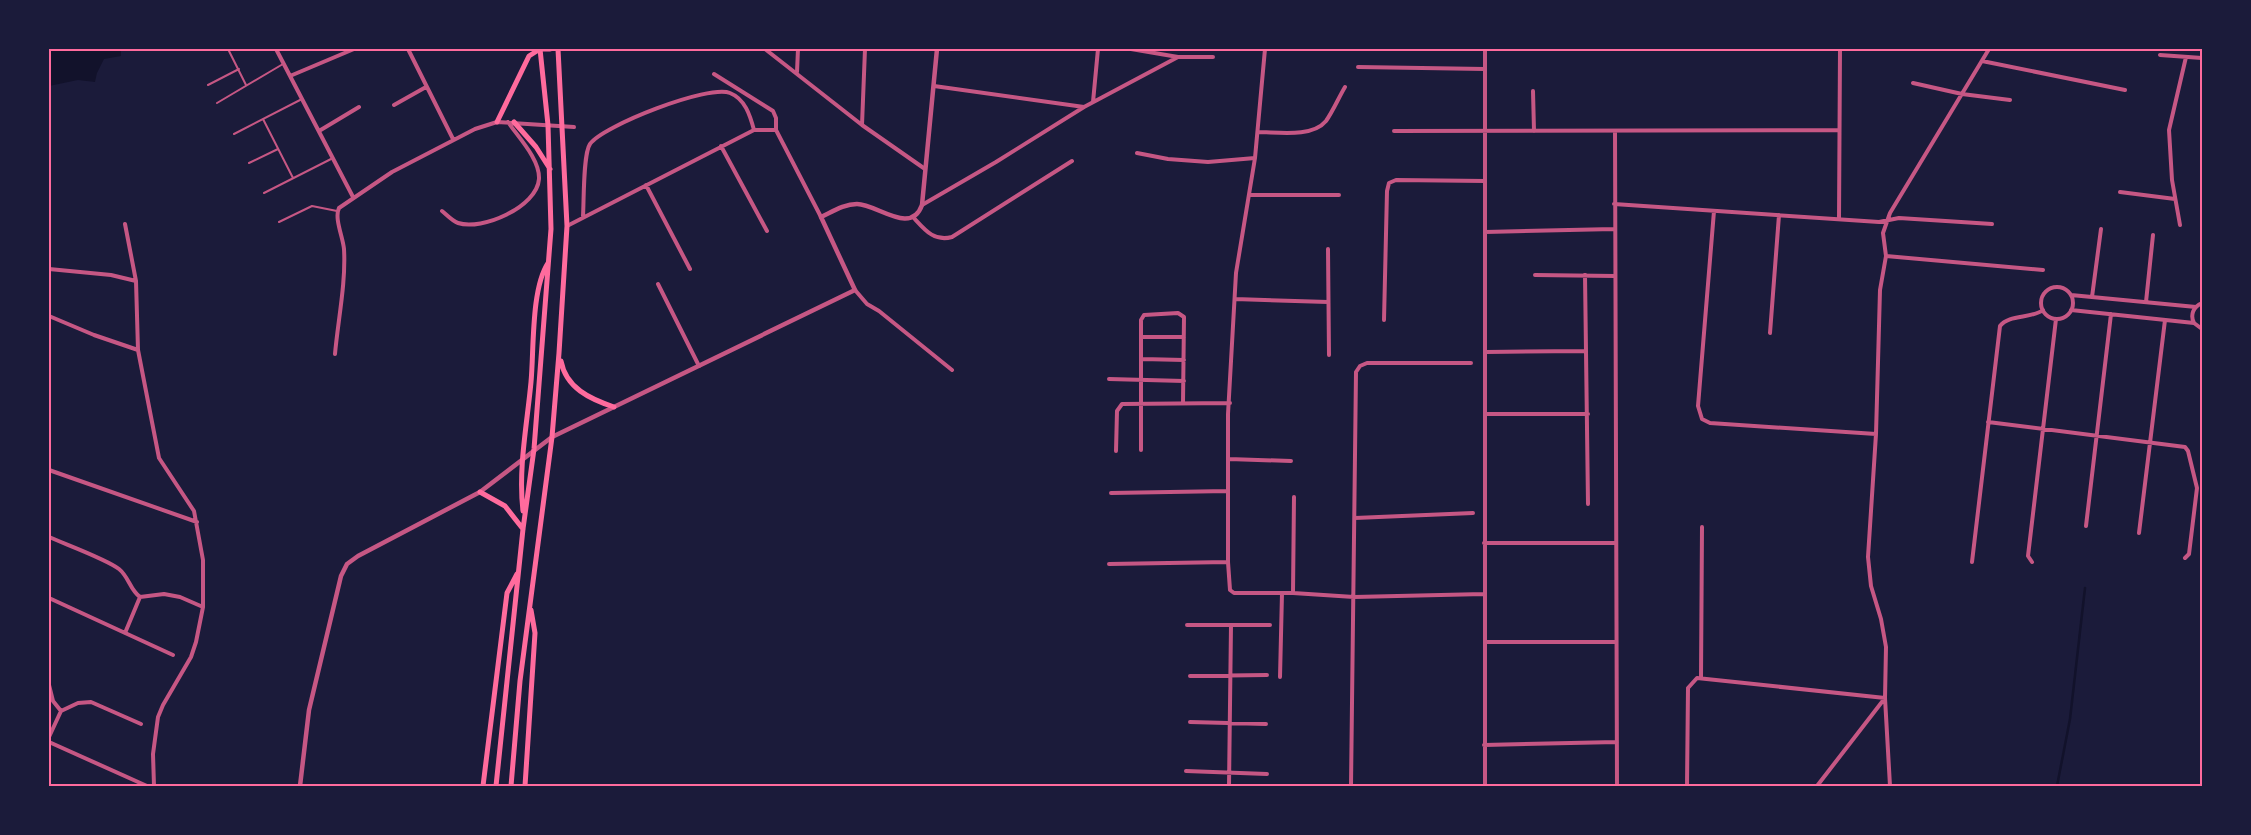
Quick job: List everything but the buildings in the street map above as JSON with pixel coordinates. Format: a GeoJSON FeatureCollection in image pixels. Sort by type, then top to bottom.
{"type":"FeatureCollection","features":[{"type":"Feature","properties":{"kind":"main road"},"geometry":{"type":"LineString","coordinates":[[496,786],[518,571],[534,449],[551,229],[548,125],[540,49]]}},
{"type":"Feature","properties":{"kind":"main road"},"geometry":{"type":"LineString","coordinates":[[497,122],[529,56],[540,49],[550,49]]}},
{"type":"Feature","properties":{"kind":"main road"},"geometry":{"type":"LineString","coordinates":[[511,786],[520,681],[552,437],[559,353],[567,226],[558,49]]}},
{"type":"Feature","properties":{"kind":"main road"},"geometry":{"type":"LineString","coordinates":[[511,122],[536,148],[550,170]]}},
{"type":"Feature","properties":{"kind":"main road"},"geometry":{"type":"LineString","coordinates":[[524,520],[522,496],[524,458],[538,293],[541,276],[548,262]]}},
{"type":"Feature","properties":{"kind":"main road"},"geometry":{"type":"LineString","coordinates":[[559,353],[562,369],[575,387],[592,399],[614,406]]}},
{"type":"Feature","properties":{"kind":"main road"},"geometry":{"type":"LineString","coordinates":[[480,492],[505,506],[523,529]]}},
{"type":"Feature","properties":{"kind":"main road"},"geometry":{"type":"LineString","coordinates":[[483,786],[507,593],[518,571]]}},
{"type":"Feature","properties":{"kind":"main road"},"geometry":{"type":"LineString","coordinates":[[525,786],[535,633],[530,605]]}},
{"type":"Feature","properties":{"kind":"street"},"geometry":{"type":"LineString","coordinates":[[276,49],[353,197]]}},
{"type":"Feature","properties":{"kind":"street"},"geometry":{"type":"LineString","coordinates":[[290,76],[354,49]]}},
{"type":"Feature","properties":{"kind":"street"},"geometry":{"type":"LineString","coordinates":[[408,49],[453,139]]}},
{"type":"Feature","properties":{"kind":"street"},"geometry":{"type":"LineString","coordinates":[[765,49],[797,72],[862,125],[925,169]]}},
{"type":"Feature","properties":{"kind":"street"},"geometry":{"type":"LineString","coordinates":[[797,72],[798,49]]}},
{"type":"Feature","properties":{"kind":"street"},"geometry":{"type":"LineString","coordinates":[[862,125],[865,49]]}},
{"type":"Feature","properties":{"kind":"street"},"geometry":{"type":"LineString","coordinates":[[821,217],[847,206],[859,204],[888,215],[903,218],[913,217],[918,214],[922,205],[937,49]]}},
{"type":"Feature","properties":{"kind":"street"},"geometry":{"type":"LineString","coordinates":[[1093,102],[1098,49]]}},
{"type":"Feature","properties":{"kind":"street"},"geometry":{"type":"LineString","coordinates":[[1131,49],[1178,57],[1213,56]]}},
{"type":"Feature","properties":{"kind":"street"},"geometry":{"type":"LineString","coordinates":[[1264,49],[1255,158],[1236,274],[1228,491],[1228,562],[1231,592],[1293,593],[1354,597],[1484,594]]}},
{"type":"Feature","properties":{"kind":"street"},"geometry":{"type":"LineString","coordinates":[[1485,49],[1485,786]]}},
{"type":"Feature","properties":{"kind":"street"},"geometry":{"type":"LineString","coordinates":[[1839,219],[1840,49]]}},
{"type":"Feature","properties":{"kind":"street"},"geometry":{"type":"LineString","coordinates":[[1890,786],[1885,698],[1886,647],[1871,586],[1869,537],[1876,434],[1878,322],[1880,290],[1886,256],[1883,232],[1888,219],[1989,49]]}},
{"type":"Feature","properties":{"kind":"street"},"geometry":{"type":"LineString","coordinates":[[2160,55],[2202,58]]}},
{"type":"Feature","properties":{"kind":"street"},"geometry":{"type":"LineString","coordinates":[[922,205],[996,162],[1084,107],[1178,57]]}},
{"type":"Feature","properties":{"kind":"street"},"geometry":{"type":"LineString","coordinates":[[2180,225],[2172,180],[2169,130],[2186,57]]}},
{"type":"Feature","properties":{"kind":"street"},"geometry":{"type":"LineString","coordinates":[[1982,61],[2125,90]]}},
{"type":"Feature","properties":{"kind":"street"},"geometry":{"type":"LineString","coordinates":[[1358,67],[1485,70]]}},
{"type":"Feature","properties":{"kind":"street"},"geometry":{"type":"LineString","coordinates":[[714,74],[773,112],[776,118],[776,130],[821,217],[855,290],[867,304],[879,311],[952,370]]}},
{"type":"Feature","properties":{"kind":"street"},"geometry":{"type":"LineString","coordinates":[[1912,83],[1962,94],[2010,100]]}},
{"type":"Feature","properties":{"kind":"street"},"geometry":{"type":"LineString","coordinates":[[934,86],[1084,107]]}},
{"type":"Feature","properties":{"kind":"street"},"geometry":{"type":"LineString","coordinates":[[1258,132],[1298,132],[1316,128],[1326,121],[1345,86]]}},
{"type":"Feature","properties":{"kind":"street"},"geometry":{"type":"LineString","coordinates":[[394,105],[426,87]]}},
{"type":"Feature","properties":{"kind":"street"},"geometry":{"type":"LineString","coordinates":[[583,216],[589,145],[607,132],[661,107],[714,91],[730,92],[743,102],[750,115],[754,130]]}},
{"type":"Feature","properties":{"kind":"street"},"geometry":{"type":"LineString","coordinates":[[1533,91],[1534,131]]}},
{"type":"Feature","properties":{"kind":"street"},"geometry":{"type":"LineString","coordinates":[[319,131],[359,107]]}},
{"type":"Feature","properties":{"kind":"street"},"geometry":{"type":"LineString","coordinates":[[335,354],[344,267],[342,234],[338,211],[353,197],[392,172],[475,129],[497,122],[574,127]]}},
{"type":"Feature","properties":{"kind":"street"},"geometry":{"type":"LineString","coordinates":[[442,212],[457,222],[483,223],[512,212],[522,206],[533,192],[539,180],[535,164],[511,122]]}},
{"type":"Feature","properties":{"kind":"street"},"geometry":{"type":"LineString","coordinates":[[567,226],[583,216],[754,130],[776,130]]}},
{"type":"Feature","properties":{"kind":"street"},"geometry":{"type":"LineString","coordinates":[[1394,131],[1839,130]]}},
{"type":"Feature","properties":{"kind":"street"},"geometry":{"type":"LineString","coordinates":[[1615,131],[1617,786]]}},
{"type":"Feature","properties":{"kind":"street"},"geometry":{"type":"LineString","coordinates":[[721,146],[767,231]]}},
{"type":"Feature","properties":{"kind":"street"},"geometry":{"type":"LineString","coordinates":[[1137,153],[1168,159],[1208,162],[1255,158]]}},
{"type":"Feature","properties":{"kind":"street"},"geometry":{"type":"LineString","coordinates":[[913,217],[935,238],[952,237],[1072,161]]}},
{"type":"Feature","properties":{"kind":"street"},"geometry":{"type":"LineString","coordinates":[[1384,320],[1387,191],[1390,183],[1396,180],[1485,181]]}},
{"type":"Feature","properties":{"kind":"street"},"geometry":{"type":"LineString","coordinates":[[646,185],[690,269]]}},
{"type":"Feature","properties":{"kind":"street"},"geometry":{"type":"LineString","coordinates":[[2120,192],[2175,199]]}},
{"type":"Feature","properties":{"kind":"street"},"geometry":{"type":"LineString","coordinates":[[1250,195],[1339,195]]}},
{"type":"Feature","properties":{"kind":"street"},"geometry":{"type":"LineString","coordinates":[[1614,204],[1878,222],[1900,218],[1992,224]]}},
{"type":"Feature","properties":{"kind":"street"},"geometry":{"type":"LineString","coordinates":[[1714,211],[1698,406],[1702,419],[1710,423],[1876,434]]}},
{"type":"Feature","properties":{"kind":"street"},"geometry":{"type":"LineString","coordinates":[[1770,333],[1779,215]]}},
{"type":"Feature","properties":{"kind":"street"},"geometry":{"type":"LineString","coordinates":[[125,224],[136,281],[138,350],[159,458],[190,503],[197,522],[203,560],[203,607],[191,658],[158,717],[154,754],[154,786]]}},
{"type":"Feature","properties":{"kind":"street"},"geometry":{"type":"LineString","coordinates":[[2092,297],[2101,228]]}},
{"type":"Feature","properties":{"kind":"street"},"geometry":{"type":"LineString","coordinates":[[1485,232],[1614,229]]}},
{"type":"Feature","properties":{"kind":"street"},"geometry":{"type":"LineString","coordinates":[[2146,302],[2154,235]]}},
{"type":"Feature","properties":{"kind":"street"},"geometry":{"type":"LineString","coordinates":[[1328,249],[1329,355]]}},
{"type":"Feature","properties":{"kind":"street"},"geometry":{"type":"LineString","coordinates":[[1886,256],[2043,270]]}},
{"type":"Feature","properties":{"kind":"street"},"geometry":{"type":"LineString","coordinates":[[49,269],[111,275],[136,281]]}},
{"type":"Feature","properties":{"kind":"street"},"geometry":{"type":"LineString","coordinates":[[1535,275],[1615,276]]}},
{"type":"Feature","properties":{"kind":"street"},"geometry":{"type":"LineString","coordinates":[[1585,276],[1588,504]]}},
{"type":"Feature","properties":{"kind":"street"},"geometry":{"type":"LineString","coordinates":[[658,284],[700,366]]}},
{"type":"Feature","properties":{"kind":"street"},"geometry":{"type":"LineString","coordinates":[[2071,295],[2073,305],[2064,317],[2056,319],[2050,317],[2043,310],[2041,301],[2050,289],[2054,287],[2064,289],[2071,295],[2196,307]]}},
{"type":"Feature","properties":{"kind":"street"},"geometry":{"type":"LineString","coordinates":[[300,786],[309,710],[341,576],[347,564],[358,556],[480,492],[552,437],[855,290]]}},
{"type":"Feature","properties":{"kind":"street"},"geometry":{"type":"LineString","coordinates":[[2194,323],[2192,315],[2196,307],[2202,303],[2202,297]]}},
{"type":"Feature","properties":{"kind":"street"},"geometry":{"type":"LineString","coordinates":[[1235,299],[1328,302]]}},
{"type":"Feature","properties":{"kind":"street"},"geometry":{"type":"LineString","coordinates":[[1972,562],[2000,326],[2007,320],[2038,314],[2043,310]]}},
{"type":"Feature","properties":{"kind":"street"},"geometry":{"type":"LineString","coordinates":[[2071,310],[2194,323],[2202,329]]}},
{"type":"Feature","properties":{"kind":"street"},"geometry":{"type":"LineString","coordinates":[[1141,450],[1142,316],[1178,313],[1184,317],[1183,403]]}},
{"type":"Feature","properties":{"kind":"street"},"geometry":{"type":"LineString","coordinates":[[2086,526],[2112,314]]}},
{"type":"Feature","properties":{"kind":"street"},"geometry":{"type":"LineString","coordinates":[[49,316],[94,336],[138,350]]}},
{"type":"Feature","properties":{"kind":"street"},"geometry":{"type":"LineString","coordinates":[[2032,562],[2028,556],[2056,319]]}},
{"type":"Feature","properties":{"kind":"street"},"geometry":{"type":"LineString","coordinates":[[2139,533],[2164,320]]}},
{"type":"Feature","properties":{"kind":"street"},"geometry":{"type":"LineString","coordinates":[[1141,337],[1184,337]]}},
{"type":"Feature","properties":{"kind":"street"},"geometry":{"type":"LineString","coordinates":[[1486,352],[1586,351]]}},
{"type":"Feature","properties":{"kind":"street"},"geometry":{"type":"LineString","coordinates":[[1142,359],[1184,360]]}},
{"type":"Feature","properties":{"kind":"street"},"geometry":{"type":"LineString","coordinates":[[1351,786],[1356,518],[1356,372],[1360,366],[1367,363],[1471,363]]}},
{"type":"Feature","properties":{"kind":"street"},"geometry":{"type":"LineString","coordinates":[[1108,379],[1184,381]]}},
{"type":"Feature","properties":{"kind":"street"},"geometry":{"type":"LineString","coordinates":[[1116,451],[1118,408],[1122,404],[1230,403]]}},
{"type":"Feature","properties":{"kind":"street"},"geometry":{"type":"LineString","coordinates":[[1485,414],[1588,414]]}},
{"type":"Feature","properties":{"kind":"street"},"geometry":{"type":"LineString","coordinates":[[1988,422],[2185,447],[2188,451],[2196,480],[2197,498],[2189,554],[2185,558]]}},
{"type":"Feature","properties":{"kind":"street"},"geometry":{"type":"LineString","coordinates":[[1229,459],[1291,461]]}},
{"type":"Feature","properties":{"kind":"street"},"geometry":{"type":"LineString","coordinates":[[49,470],[197,522]]}},
{"type":"Feature","properties":{"kind":"street"},"geometry":{"type":"LineString","coordinates":[[1111,493],[1228,491]]}},
{"type":"Feature","properties":{"kind":"street"},"geometry":{"type":"LineString","coordinates":[[1293,593],[1294,497]]}},
{"type":"Feature","properties":{"kind":"street"},"geometry":{"type":"LineString","coordinates":[[1356,518],[1473,512]]}},
{"type":"Feature","properties":{"kind":"street"},"geometry":{"type":"LineString","coordinates":[[1701,677],[1702,527]]}},
{"type":"Feature","properties":{"kind":"street"},"geometry":{"type":"LineString","coordinates":[[49,537],[118,568],[128,580],[134,593],[140,597],[164,594],[180,597],[203,607]]}},
{"type":"Feature","properties":{"kind":"street"},"geometry":{"type":"LineString","coordinates":[[1484,543],[1616,543]]}},
{"type":"Feature","properties":{"kind":"street"},"geometry":{"type":"LineString","coordinates":[[1109,564],[1228,562]]}},
{"type":"Feature","properties":{"kind":"street"},"geometry":{"type":"LineString","coordinates":[[1280,677],[1282,593]]}},
{"type":"Feature","properties":{"kind":"street"},"geometry":{"type":"LineString","coordinates":[[125,633],[140,597]]}},
{"type":"Feature","properties":{"kind":"street"},"geometry":{"type":"LineString","coordinates":[[49,598],[173,655]]}},
{"type":"Feature","properties":{"kind":"street"},"geometry":{"type":"LineString","coordinates":[[1187,625],[1270,625]]}},
{"type":"Feature","properties":{"kind":"street"},"geometry":{"type":"LineString","coordinates":[[1230,786],[1231,625]]}},
{"type":"Feature","properties":{"kind":"street"},"geometry":{"type":"LineString","coordinates":[[1485,642],[1616,642]]}},
{"type":"Feature","properties":{"kind":"street"},"geometry":{"type":"LineString","coordinates":[[1190,676],[1267,675]]}},
{"type":"Feature","properties":{"kind":"street"},"geometry":{"type":"LineString","coordinates":[[1687,786],[1688,688],[1692,681],[1701,677],[1885,698]]}},
{"type":"Feature","properties":{"kind":"street"},"geometry":{"type":"LineString","coordinates":[[49,685],[53,701],[61,711]]}},
{"type":"Feature","properties":{"kind":"street"},"geometry":{"type":"LineString","coordinates":[[1817,786],[1885,698]]}},
{"type":"Feature","properties":{"kind":"street"},"geometry":{"type":"LineString","coordinates":[[49,736],[61,711],[78,703],[91,702],[141,724]]}},
{"type":"Feature","properties":{"kind":"street"},"geometry":{"type":"LineString","coordinates":[[1190,722],[1266,724]]}},
{"type":"Feature","properties":{"kind":"street"},"geometry":{"type":"LineString","coordinates":[[49,742],[147,786]]}},
{"type":"Feature","properties":{"kind":"street"},"geometry":{"type":"LineString","coordinates":[[1484,745],[1617,742]]}},
{"type":"Feature","properties":{"kind":"street"},"geometry":{"type":"LineString","coordinates":[[1186,771],[1267,774]]}},
{"type":"Feature","properties":{"kind":"lane"},"geometry":{"type":"LineString","coordinates":[[228,49],[246,85]]}},
{"type":"Feature","properties":{"kind":"lane"},"geometry":{"type":"LineString","coordinates":[[217,102],[284,64]]}},
{"type":"Feature","properties":{"kind":"lane"},"geometry":{"type":"LineString","coordinates":[[208,85],[239,69]]}},
{"type":"Feature","properties":{"kind":"lane"},"geometry":{"type":"LineString","coordinates":[[234,134],[302,99]]}},
{"type":"Feature","properties":{"kind":"lane"},"geometry":{"type":"LineString","coordinates":[[263,119],[294,178]]}},
{"type":"Feature","properties":{"kind":"lane"},"geometry":{"type":"LineString","coordinates":[[249,163],[278,149]]}},
{"type":"Feature","properties":{"kind":"lane"},"geometry":{"type":"LineString","coordinates":[[264,193],[333,158]]}},
{"type":"Feature","properties":{"kind":"lane"},"geometry":{"type":"LineString","coordinates":[[279,222],[312,206],[338,211]]}},
{"type":"Feature","properties":{"kind":"shaded area"},"geometry":{"type":"Polygon","coordinates":[[[49,49],[121,49],[121,56],[104,59],[95,82],[78,80],[49,86],[49,49]]]}},
{"type":"Feature","properties":{"kind":"waterway"},"geometry":{"type":"LineString","coordinates":[[2057,786],[2070,719],[2085,588]]}}]}
